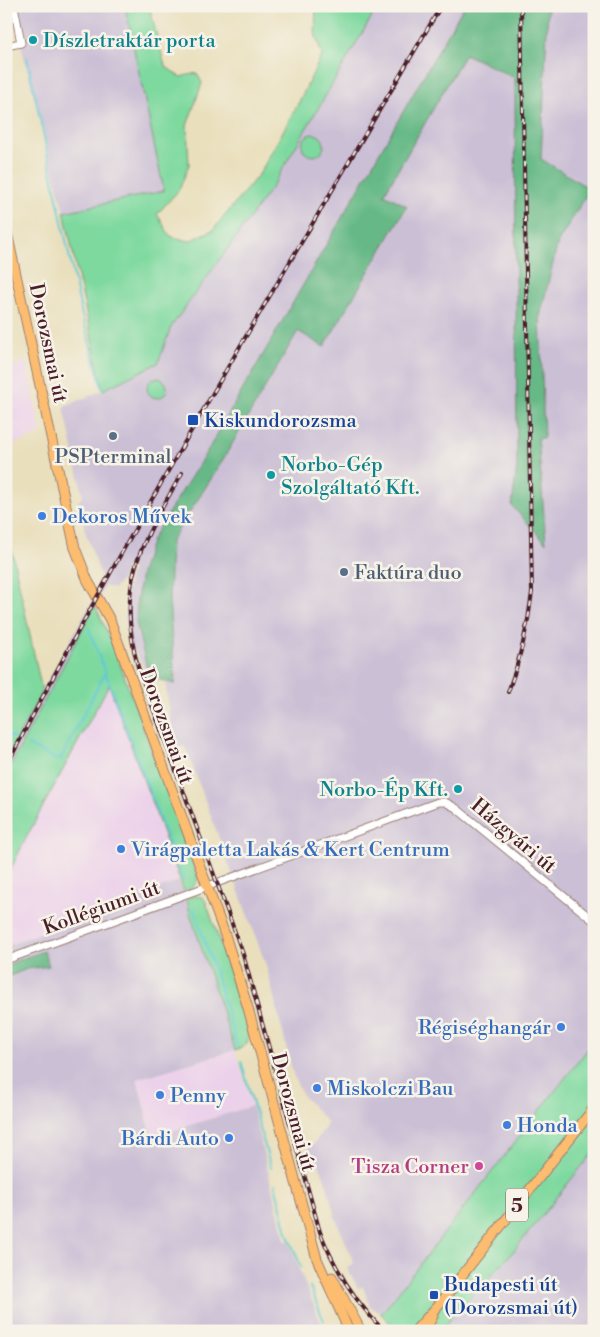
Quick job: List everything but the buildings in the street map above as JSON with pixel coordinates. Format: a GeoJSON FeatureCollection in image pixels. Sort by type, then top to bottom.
{"type":"FeatureCollection","features":[{"type":"Feature","properties":{"kind":"main road","name":"Dorozsmai út"},"geometry":{"type":"LineString","coordinates":[[6,228],[75,548],[88,581],[110,620],[207,886],[243,992],[317,1258],[349,1331]]}},
{"type":"Feature","properties":{"kind":"main road","name":"5"},"geometry":{"type":"LineString","coordinates":[[415,1331],[441,1302],[594,1108]]}},
{"type":"Feature","properties":{"kind":"main road","name":"Dorozsmai út"},"geometry":{"type":"LineString","coordinates":[[310,1234],[362,1331]]}},
{"type":"Feature","properties":{"kind":"main road","name":"5"},"geometry":{"type":"LineString","coordinates":[[425,1331],[441,1302]]}},
{"type":"Feature","properties":{"kind":"street"},"geometry":{"type":"LineString","coordinates":[[6,46],[21,43],[14,6]]}},
{"type":"Feature","properties":{"kind":"street","name":"Házgyári út"},"geometry":{"type":"LineString","coordinates":[[207,886],[441,802],[456,808],[594,921]]}},
{"type":"Feature","properties":{"kind":"street","name":"Kollégiumi út"},"geometry":{"type":"LineString","coordinates":[[6,960],[207,886]]}},
{"type":"Feature","properties":{"kind":"shaded area"},"geometry":{"type":"Polygon","coordinates":[[[11,6],[125,6],[165,191],[64,212],[11,6]]]}},
{"type":"Feature","properties":{"kind":"shaded area"},"geometry":{"type":"Polygon","coordinates":[[[378,6],[464,6],[208,450],[152,539],[137,599],[136,621],[149,677],[128,639],[125,616],[127,590],[132,567],[128,565],[121,581],[114,589],[105,586],[6,774],[6,760],[103,582],[85,531],[78,501],[83,496],[64,407],[158,363],[171,327],[272,187],[378,6]]]}},
{"type":"Feature","properties":{"kind":"shaded area"},"geometry":{"type":"Polygon","coordinates":[[[548,6],[594,6],[594,1041],[381,1314],[370,1306],[363,1287],[358,1288],[347,1269],[354,1263],[335,1217],[327,1185],[319,1164],[307,1149],[314,1144],[328,1123],[302,1095],[293,1074],[266,965],[185,746],[175,748],[165,681],[175,684],[169,599],[171,541],[218,468],[298,330],[324,346],[407,207],[384,194],[464,54],[515,78],[517,466],[512,506],[546,542],[538,438],[544,438],[540,316],[558,242],[589,189],[541,159],[548,6]]]}},
{"type":"Feature","properties":{"kind":"shaded area"},"geometry":{"type":"Polygon","coordinates":[[[26,362],[41,433],[6,448],[6,368],[26,362]]]}},
{"type":"Feature","properties":{"kind":"shaded area"},"geometry":{"type":"Polygon","coordinates":[[[109,684],[179,881],[6,946],[6,879],[109,684]]]}},
{"type":"Feature","properties":{"kind":"shaded area"},"geometry":{"type":"Polygon","coordinates":[[[179,881],[187,899],[235,1050],[137,1079],[152,1137],[252,1106],[285,1241],[288,1241],[324,1331],[6,1331],[6,946],[179,881]]]}},
{"type":"Feature","properties":{"kind":"shaded area"},"geometry":{"type":"Polygon","coordinates":[[[235,1050],[252,1106],[153,1137],[137,1079],[235,1050]]]}},
{"type":"Feature","properties":{"kind":"shaded area"},"geometry":{"type":"Polygon","coordinates":[[[594,1151],[594,1331],[439,1331],[512,1253],[594,1151]]]}},
{"type":"Feature","properties":{"kind":"green space"},"geometry":{"type":"Polygon","coordinates":[[[125,6],[149,6],[165,66],[180,77],[197,73],[202,83],[187,126],[189,165],[179,190],[157,214],[170,236],[189,241],[213,230],[260,173],[299,102],[322,55],[315,33],[316,6],[378,6],[272,187],[171,327],[158,363],[103,390],[64,212],[164,191],[125,6]]]}},
{"type":"Feature","properties":{"kind":"green space"},"geometry":{"type":"Polygon","coordinates":[[[464,6],[548,6],[541,159],[590,189],[558,242],[540,316],[544,438],[538,438],[546,543],[512,506],[517,466],[515,78],[465,54],[384,194],[407,206],[324,347],[298,331],[218,468],[171,541],[169,599],[175,684],[149,677],[136,622],[141,573],[152,539],[208,450],[464,6]]]}},
{"type":"Feature","properties":{"kind":"green space"},"geometry":{"type":"Polygon","coordinates":[[[313,134],[323,141],[324,145],[317,155],[313,156],[303,149],[302,145],[309,135],[313,134]]]}},
{"type":"Feature","properties":{"kind":"green space"},"geometry":{"type":"Polygon","coordinates":[[[157,378],[164,381],[167,388],[164,395],[157,398],[150,395],[147,388],[150,381],[157,378]]]}},
{"type":"Feature","properties":{"kind":"green space"},"geometry":{"type":"Polygon","coordinates":[[[6,524],[42,691],[6,760],[6,524]]]}},
{"type":"Feature","properties":{"kind":"green space"},"geometry":{"type":"Polygon","coordinates":[[[95,605],[114,648],[198,878],[195,885],[184,891],[109,685],[26,838],[6,879],[6,774],[95,605]]]}},
{"type":"Feature","properties":{"kind":"green space"},"geometry":{"type":"Polygon","coordinates":[[[194,896],[203,897],[206,902],[247,1025],[248,1041],[246,1045],[235,1050],[190,913],[187,899],[194,896]]]}},
{"type":"Feature","properties":{"kind":"green space"},"geometry":{"type":"Polygon","coordinates":[[[44,951],[49,966],[27,969],[7,977],[6,985],[6,967],[18,960],[44,951]]]}},
{"type":"Feature","properties":{"kind":"green space"},"geometry":{"type":"Polygon","coordinates":[[[594,1041],[594,1151],[512,1253],[439,1331],[398,1331],[381,1314],[594,1041]]]}},
{"type":"Feature","properties":{"kind":"waterway"},"geometry":{"type":"LineString","coordinates":[[27,58],[82,315],[102,388]]}},
{"type":"Feature","properties":{"kind":"waterway"},"geometry":{"type":"LineString","coordinates":[[89,629],[183,881]]}},
{"type":"Feature","properties":{"kind":"waterway"},"geometry":{"type":"LineString","coordinates":[[28,745],[57,760],[61,758],[105,673]]}},
{"type":"Feature","properties":{"kind":"waterway"},"geometry":{"type":"LineString","coordinates":[[6,734],[14,738]]}},
{"type":"Feature","properties":{"kind":"waterway"},"geometry":{"type":"LineString","coordinates":[[193,908],[217,977],[237,1046]]}},
{"type":"Feature","properties":{"kind":"waterway"},"geometry":{"type":"LineString","coordinates":[[241,1061],[271,1168]]}},
{"type":"Feature","properties":{"kind":"waterway"},"geometry":{"type":"LineString","coordinates":[[275,1184],[288,1236],[301,1267]]}},
{"type":"Feature","properties":{"kind":"waterway"},"geometry":{"type":"LineString","coordinates":[[310,1287],[324,1321]]}},
{"type":"Feature","properties":{"kind":"railway"},"geometry":{"type":"LineString","coordinates":[[6,767],[91,608],[179,452],[441,6]]}},
{"type":"Feature","properties":{"kind":"railway"},"geometry":{"type":"LineString","coordinates":[[508,692],[523,643],[532,592],[521,6]]}},
{"type":"Feature","properties":{"kind":"railway"},"geometry":{"type":"LineString","coordinates":[[182,473],[144,543],[131,587],[129,611],[138,667],[243,954],[320,1232],[332,1259],[355,1297],[384,1331]]}},
{"type":"Feature","properties":{"kind":"place","name":"Díszletraktár porta"},"geometry":{"type":"Point","coordinates":[33,40]}},
{"type":"Feature","properties":{"kind":"place","name":"Kiskundorozsma"},"geometry":{"type":"Point","coordinates":[193,420]}},
{"type":"Feature","properties":{"kind":"place","name":"PSPterminal"},"geometry":{"type":"Point","coordinates":[113,436]}},
{"type":"Feature","properties":{"kind":"place","name":"Norbo-Gép Szolgáltató Kft."},"geometry":{"type":"Point","coordinates":[271,475]}},
{"type":"Feature","properties":{"kind":"place","name":"Dekoros Művek"},"geometry":{"type":"Point","coordinates":[42,516]}},
{"type":"Feature","properties":{"kind":"place","name":"Faktúra duo"},"geometry":{"type":"Point","coordinates":[344,572]}},
{"type":"Feature","properties":{"kind":"place","name":"Norbo-Ép Kft."},"geometry":{"type":"Point","coordinates":[458,789]}},
{"type":"Feature","properties":{"kind":"place","name":"Virágpaletta Lakás & Kert Centrum"},"geometry":{"type":"Point","coordinates":[121,849]}},
{"type":"Feature","properties":{"kind":"place","name":"Régiséghangár"},"geometry":{"type":"Point","coordinates":[561,1027]}},
{"type":"Feature","properties":{"kind":"place","name":"Miskolczi Bau"},"geometry":{"type":"Point","coordinates":[317,1088]}},
{"type":"Feature","properties":{"kind":"place","name":"Penny"},"geometry":{"type":"Point","coordinates":[160,1095]}},
{"type":"Feature","properties":{"kind":"place","name":"Honda"},"geometry":{"type":"Point","coordinates":[507,1125]}},
{"type":"Feature","properties":{"kind":"place","name":"Bárdi Auto"},"geometry":{"type":"Point","coordinates":[229,1138]}},
{"type":"Feature","properties":{"kind":"place","name":"Tisza Corner"},"geometry":{"type":"Point","coordinates":[479,1166]}},
{"type":"Feature","properties":{"kind":"place","name":"Budapesti út (Dorozsmai út)"},"geometry":{"type":"Point","coordinates":[434,1295]}}]}
